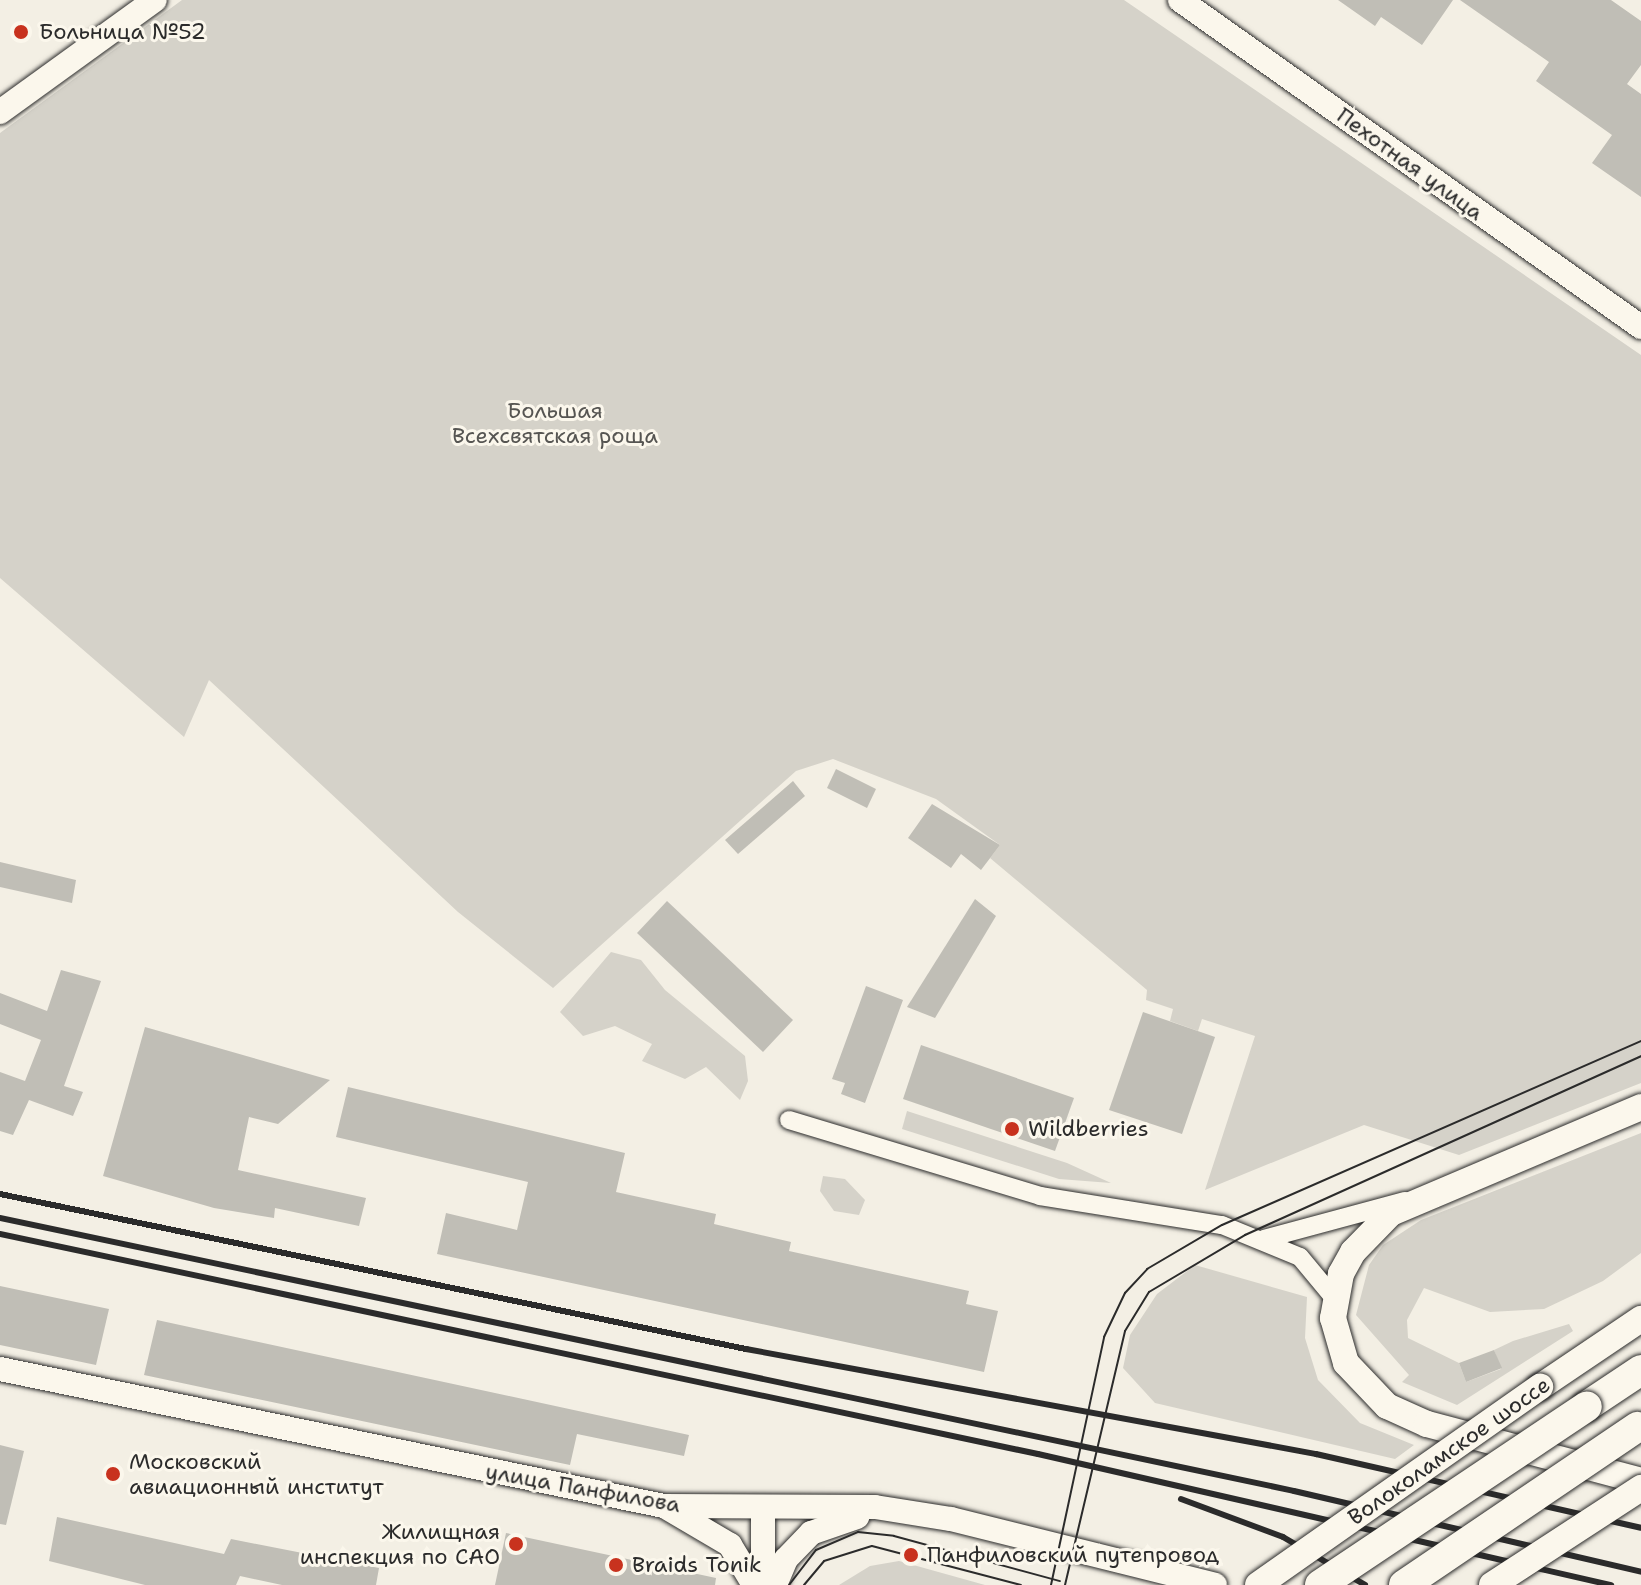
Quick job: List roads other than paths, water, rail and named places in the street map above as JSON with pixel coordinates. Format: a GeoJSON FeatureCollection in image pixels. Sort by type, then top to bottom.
{"type":"FeatureCollection","features":[{"type":"Feature","properties":{"kind":"main road"},"geometry":{"type":"LineString","coordinates":[[1641,1107],[1416,1199],[1373,1228],[1353,1252],[1334,1298],[1335,1339],[1346,1363],[1387,1406],[1427,1424],[1641,1481]]}},
{"type":"Feature","properties":{"kind":"main road","name":"Волоколамское шоссе"},"geometry":{"type":"LineString","coordinates":[[1258,1585],[1641,1319]]}},
{"type":"Feature","properties":{"kind":"main road","name":"Волоколамское шоссе"},"geometry":{"type":"LineString","coordinates":[[1320,1585],[1641,1370]]}},
{"type":"Feature","properties":{"kind":"main road"},"geometry":{"type":"LineString","coordinates":[[1404,1585],[1639,1426]]}},
{"type":"Feature","properties":{"kind":"main road"},"geometry":{"type":"LineString","coordinates":[[1492,1585],[1641,1488]]}},
{"type":"Feature","properties":{"kind":"street"},"geometry":{"type":"LineString","coordinates":[[0,112],[155,0]]}},
{"type":"Feature","properties":{"kind":"street","name":"Пехотная улица"},"geometry":{"type":"LineString","coordinates":[[1187,2],[1641,327]]}},
{"type":"Feature","properties":{"kind":"street"},"geometry":{"type":"LineString","coordinates":[[789,1120],[1040,1196],[1195,1219],[1261,1239],[1316,1269],[1334,1298]]}},
{"type":"Feature","properties":{"kind":"street"},"geometry":{"type":"LineString","coordinates":[[1261,1239],[1293,1236],[1371,1207],[1416,1199]]}},
{"type":"Feature","properties":{"kind":"street","name":"улица Панфилова"},"geometry":{"type":"LineString","coordinates":[[0,1369],[664,1506],[895,1511],[951,1519],[1215,1585]]}},
{"type":"Feature","properties":{"kind":"street"},"geometry":{"type":"LineString","coordinates":[[664,1506],[730,1545],[754,1585]]}},
{"type":"Feature","properties":{"kind":"street"},"geometry":{"type":"LineString","coordinates":[[763,1510],[763,1585]]}},
{"type":"Feature","properties":{"kind":"street"},"geometry":{"type":"LineString","coordinates":[[775,1585],[786,1559],[811,1533],[840,1520],[895,1511]]}},
{"type":"Feature","properties":{"kind":"tram line"},"geometry":{"type":"LineString","coordinates":[[1051,1585],[1104,1337],[1125,1293],[1147,1269],[1222,1225],[1641,1041]]}},
{"type":"Feature","properties":{"kind":"tram line"},"geometry":{"type":"LineString","coordinates":[[1065,1585],[1125,1331],[1149,1292],[1245,1235],[1641,1056]]}},
{"type":"Feature","properties":{"kind":"tram line"},"geometry":{"type":"LineString","coordinates":[[789,1585],[816,1550],[858,1532],[894,1536],[1060,1581]]}},
{"type":"Feature","properties":{"kind":"tram line"},"geometry":{"type":"LineString","coordinates":[[804,1585],[824,1561],[872,1546],[1021,1585]]}},
{"type":"Feature","properties":{"kind":"railway"},"geometry":{"type":"LineString","coordinates":[[0,1194],[746,1349],[1316,1454],[1641,1528]]}},
{"type":"Feature","properties":{"kind":"railway"},"geometry":{"type":"LineString","coordinates":[[0,1218],[1294,1491],[1641,1572]]}},
{"type":"Feature","properties":{"kind":"railway"},"geometry":{"type":"LineString","coordinates":[[0,1234],[1038,1454],[1611,1585]]}},
{"type":"Feature","properties":{"kind":"railway"},"geometry":{"type":"LineString","coordinates":[[1181,1499],[1283,1537],[1365,1585]]}},
{"type":"Feature","properties":{"kind":"place","name":"Больница №52"},"geometry":{"type":"Point","coordinates":[21,32]}},
{"type":"Feature","properties":{"kind":"place","name":"Wildberries"},"geometry":{"type":"Point","coordinates":[1012,1129]}},
{"type":"Feature","properties":{"kind":"place","name":"Московский авиационный институт"},"geometry":{"type":"Point","coordinates":[113,1474]}},
{"type":"Feature","properties":{"kind":"place","name":"Жилищная инспекция по САО"},"geometry":{"type":"Point","coordinates":[516,1544]}},
{"type":"Feature","properties":{"kind":"place","name":"Панфиловский путепровод"},"geometry":{"type":"Point","coordinates":[911,1555]}},
{"type":"Feature","properties":{"kind":"place","name":"Braids Tonik"},"geometry":{"type":"Point","coordinates":[616,1565]}},
{"type":"Feature","properties":{"kind":"park label","name":"Большая Всехсвятская роща"},"geometry":{"type":"Point","coordinates":[555,422]}}]}
